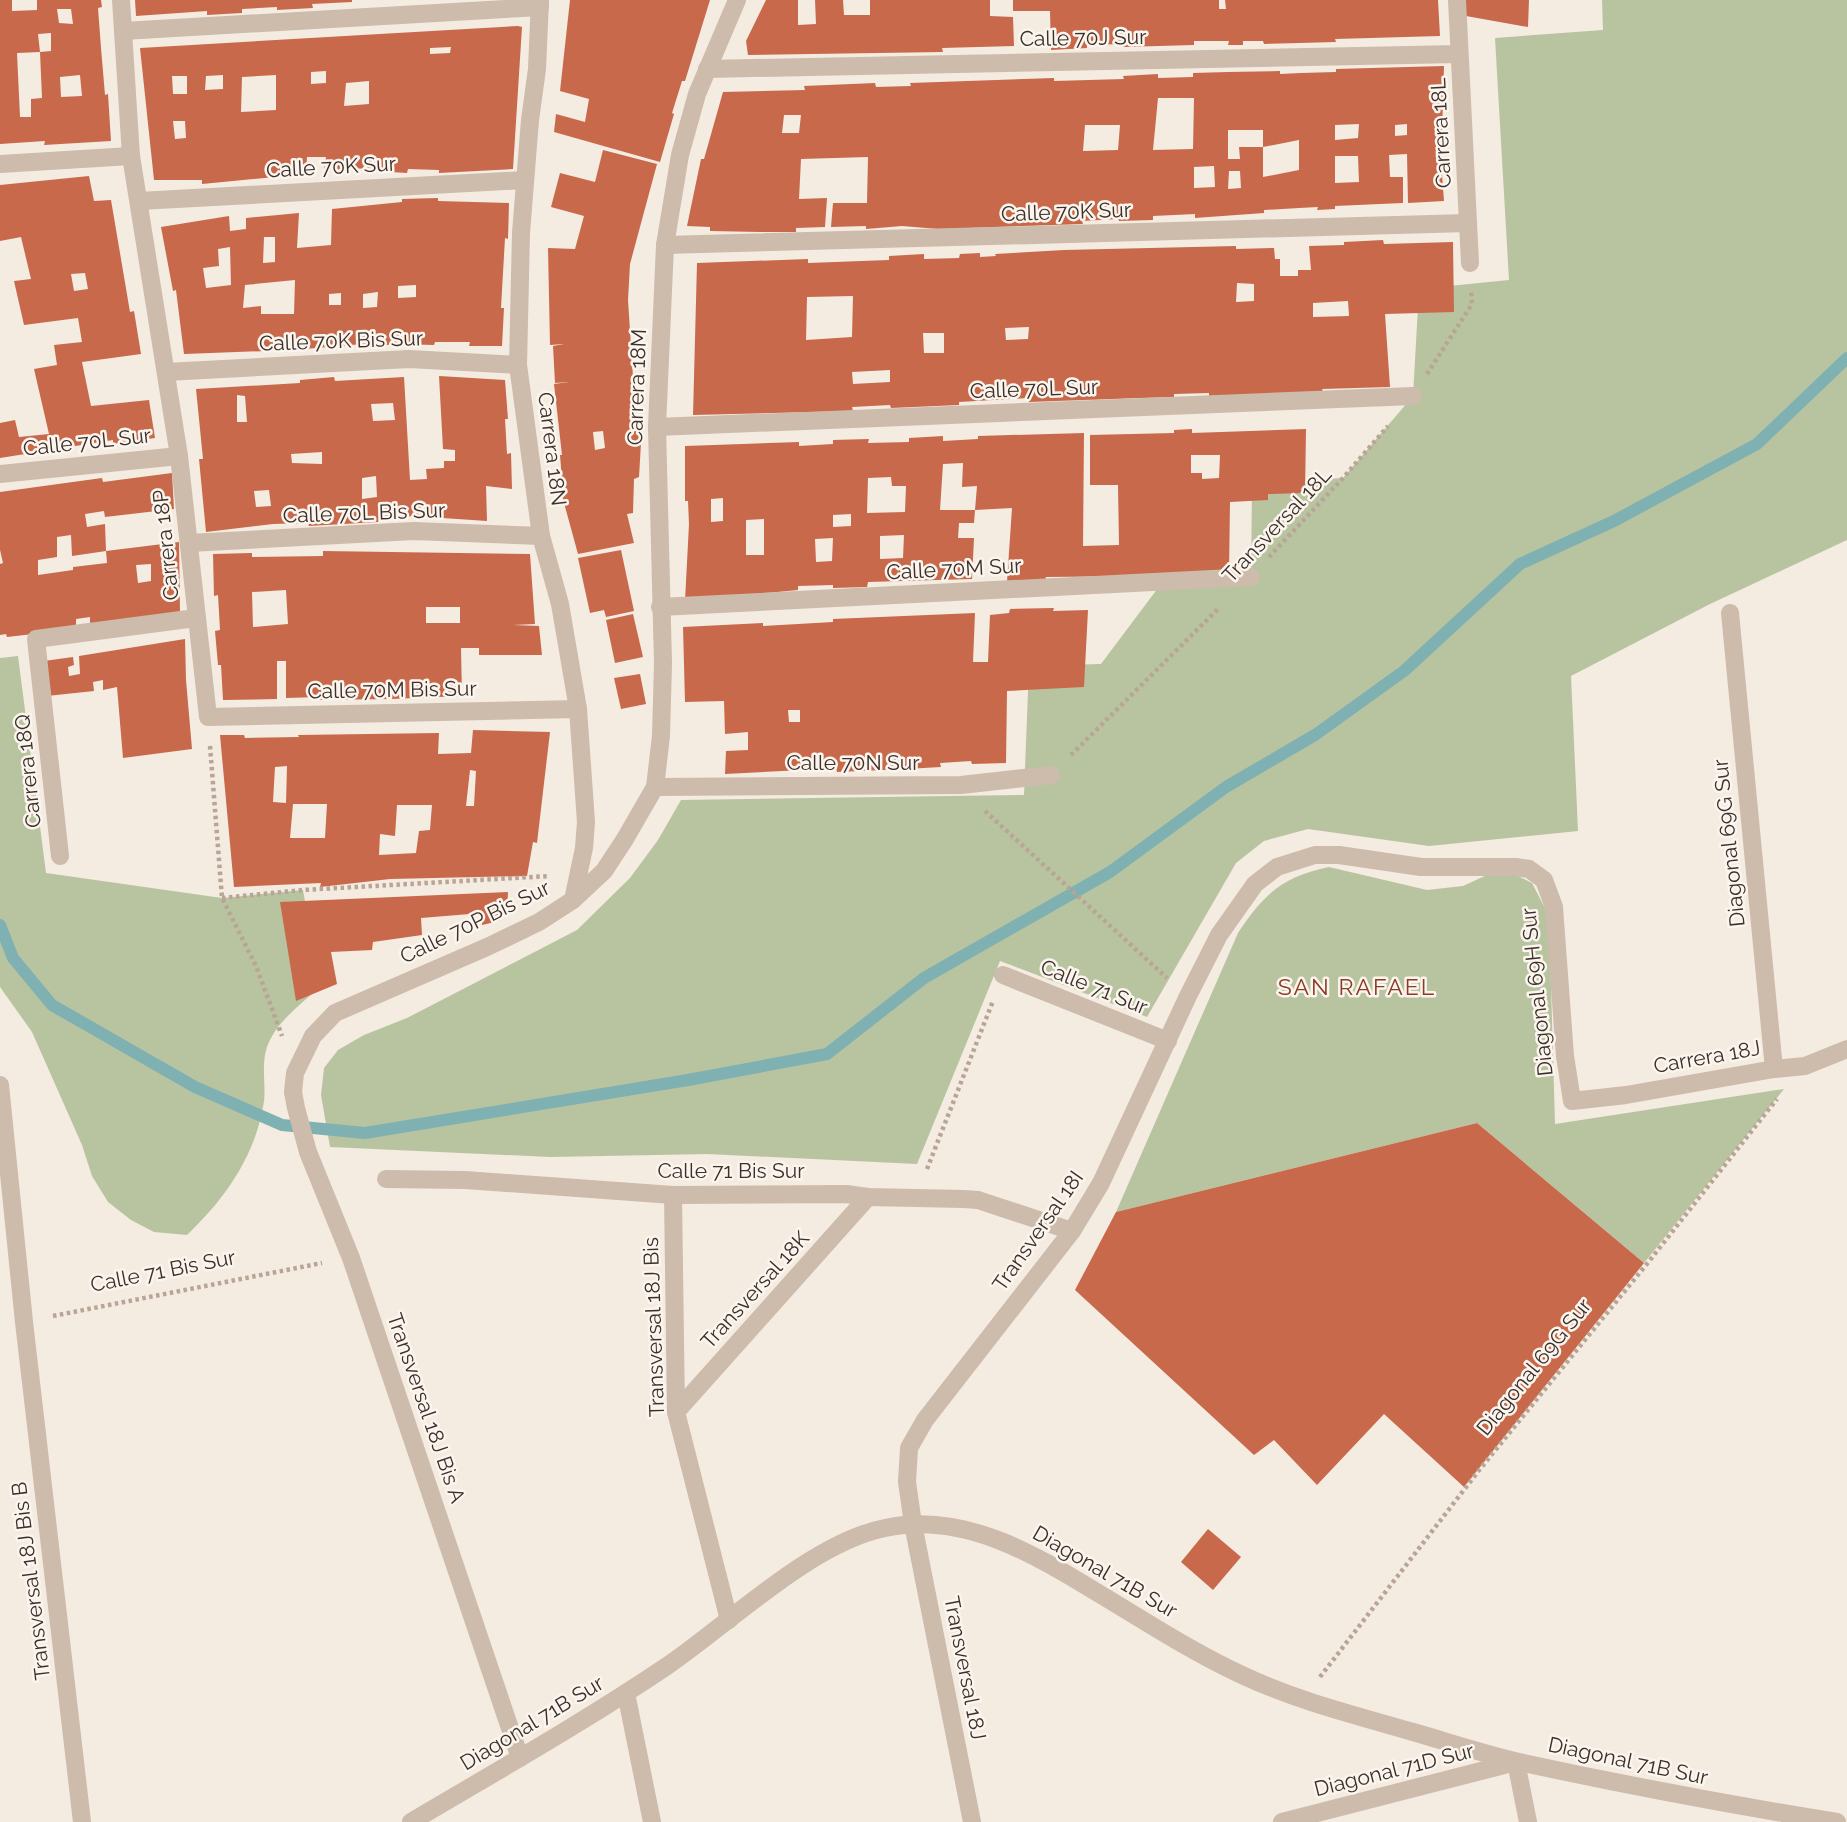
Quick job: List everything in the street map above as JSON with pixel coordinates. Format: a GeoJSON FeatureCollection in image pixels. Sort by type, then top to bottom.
{"type":"FeatureCollection","features":[{"type":"Feature","properties":{"kind":"street","name":"Carrera 18P"},"geometry":{"type":"LineString","coordinates":[[121,0],[131,156],[180,456],[208,717]]}},
{"type":"Feature","properties":{"kind":"street","name":"Carrera 18M"},"geometry":{"type":"LineString","coordinates":[[654,787],[661,736],[663,663],[657,426],[665,245],[680,155],[697,94],[737,0]]}},
{"type":"Feature","properties":{"kind":"street","name":"Carrera 18L"},"geometry":{"type":"LineString","coordinates":[[1457,0],[1470,263]]}},
{"type":"Feature","properties":{"kind":"street"},"geometry":{"type":"LineString","coordinates":[[123,31],[540,4]]}},
{"type":"Feature","properties":{"kind":"street","name":"Carrera 18N"},"geometry":{"type":"LineString","coordinates":[[540,4],[537,69],[520,233],[518,365],[541,536],[560,604],[578,709],[586,822],[573,900]]}},
{"type":"Feature","properties":{"kind":"street","name":"Calle 70J Sur"},"geometry":{"type":"LineString","coordinates":[[707,69],[1460,54]]}},
{"type":"Feature","properties":{"kind":"street"},"geometry":{"type":"LineString","coordinates":[[0,164],[131,156]]}},
{"type":"Feature","properties":{"kind":"street","name":"Calle 70K Sur"},"geometry":{"type":"LineString","coordinates":[[139,201],[524,180]]}},
{"type":"Feature","properties":{"kind":"street","name":"Calle 70K Sur"},"geometry":{"type":"LineString","coordinates":[[665,245],[1468,223]]}},
{"type":"Feature","properties":{"kind":"street","name":"Calle 70K Bis Sur"},"geometry":{"type":"LineString","coordinates":[[166,372],[409,359],[518,365]]}},
{"type":"Feature","properties":{"kind":"street","name":"Calle 70L Sur"},"geometry":{"type":"LineString","coordinates":[[657,426],[1413,396]]}},
{"type":"Feature","properties":{"kind":"street","name":"Calle 70L Sur"},"geometry":{"type":"LineString","coordinates":[[0,474],[180,456]]}},
{"type":"Feature","properties":{"kind":"street","name":"Calle 70L Bis Sur"},"geometry":{"type":"LineString","coordinates":[[189,543],[414,531],[541,536]]}},
{"type":"Feature","properties":{"kind":"street","name":"Calle 70M Sur"},"geometry":{"type":"LineString","coordinates":[[660,607],[1251,577]]}},
{"type":"Feature","properties":{"kind":"street","name":"Diagonal 69G Sur"},"geometry":{"type":"LineString","coordinates":[[1730,613],[1774,1069]]}},
{"type":"Feature","properties":{"kind":"street","name":"Carrera 18Q"},"geometry":{"type":"LineString","coordinates":[[60,856],[36,639],[196,618]]}},
{"type":"Feature","properties":{"kind":"street","name":"Calle 70M Bis Sur"},"geometry":{"type":"LineString","coordinates":[[208,717],[578,709]]}},
{"type":"Feature","properties":{"kind":"street","name":"Calle 70N Sur"},"geometry":{"type":"LineString","coordinates":[[654,787],[961,785],[1051,775]]}},
{"type":"Feature","properties":{"kind":"street","name":"Calle 70P Bis Sur"},"geometry":{"type":"LineString","coordinates":[[295,1073],[313,1036],[335,1013],[487,947],[539,922],[573,900],[604,871],[654,787]]}},
{"type":"Feature","properties":{"kind":"street","name":"Transversal 18I"},"geometry":{"type":"LineString","coordinates":[[913,1524],[907,1482],[909,1448],[925,1420],[1072,1231],[1101,1183],[1219,935],[1255,884],[1277,867],[1314,855],[1339,855],[1421,867],[1516,867],[1529,869],[1544,880]]}},
{"type":"Feature","properties":{"kind":"street","name":"Diagonal 69H Sur"},"geometry":{"type":"LineString","coordinates":[[1544,880],[1554,907],[1565,1056],[1572,1101]]}},
{"type":"Feature","properties":{"kind":"street","name":"Calle 71 Sur"},"geometry":{"type":"LineString","coordinates":[[1003,975],[1168,1041]]}},
{"type":"Feature","properties":{"kind":"street","name":"Carrera 18J"},"geometry":{"type":"LineString","coordinates":[[1572,1101],[1805,1066],[1847,1049]]}},
{"type":"Feature","properties":{"kind":"street","name":"Transversal 18J Bis A"},"geometry":{"type":"LineString","coordinates":[[295,1073],[293,1092],[308,1152],[351,1258],[520,1758]]}},
{"type":"Feature","properties":{"kind":"street","name":"Transversal 18J Bis B"},"geometry":{"type":"LineString","coordinates":[[0,1084],[24,1321],[82,1822]]}},
{"type":"Feature","properties":{"kind":"street","name":"Calle 71 Bis Sur"},"geometry":{"type":"LineString","coordinates":[[386,1178],[479,1181],[673,1195],[833,1194],[978,1200],[1072,1231]]}},
{"type":"Feature","properties":{"kind":"street","name":"Transversal 18J Bis"},"geometry":{"type":"LineString","coordinates":[[673,1195],[676,1412],[729,1620]]}},
{"type":"Feature","properties":{"kind":"street","name":"Transversal 18K"},"geometry":{"type":"LineString","coordinates":[[676,1412],[868,1197]]}},
{"type":"Feature","properties":{"kind":"street"},"geometry":{"type":"LineString","coordinates":[[0,1263],[19,1260]]}},
{"type":"Feature","properties":{"kind":"street","name":"Diagonal 71B Sur"},"geometry":{"type":"LineString","coordinates":[[411,1822],[626,1693],[821,1555],[883,1528],[913,1524],[953,1527],[1031,1553],[1239,1674],[1304,1701],[1516,1762],[1727,1805],[1837,1822]]}},
{"type":"Feature","properties":{"kind":"street","name":"Transversal 18J"},"geometry":{"type":"LineString","coordinates":[[913,1524],[972,1822]]}},
{"type":"Feature","properties":{"kind":"street"},"geometry":{"type":"LineString","coordinates":[[626,1693],[652,1822]]}},
{"type":"Feature","properties":{"kind":"street"},"geometry":{"type":"LineString","coordinates":[[1516,1762],[1528,1822]]}},
{"type":"Feature","properties":{"kind":"street","name":"Diagonal 71D Sur"},"geometry":{"type":"LineString","coordinates":[[1282,1822],[1516,1762]]}},
{"type":"Feature","properties":{"kind":"path","name":"Transversal 18L"},"geometry":{"type":"LineString","coordinates":[[1051,775],[1251,577],[1343,478],[1413,396],[1472,304],[1470,263]]}},
{"type":"Feature","properties":{"kind":"path"},"geometry":{"type":"LineString","coordinates":[[208,717],[222,898],[256,966],[295,1073]]}},
{"type":"Feature","properties":{"kind":"path"},"geometry":{"type":"LineString","coordinates":[[990,817],[1188,996]]}},
{"type":"Feature","properties":{"kind":"path"},"geometry":{"type":"LineString","coordinates":[[222,898],[303,890],[579,874]]}},
{"type":"Feature","properties":{"kind":"path"},"geometry":{"type":"LineString","coordinates":[[915,1198],[1003,975]]}},
{"type":"Feature","properties":{"kind":"path","name":"Diagonal 69G Sur"},"geometry":{"type":"LineString","coordinates":[[1304,1701],[1329,1661],[1480,1469],[1805,1066]]}},
{"type":"Feature","properties":{"kind":"path","name":"Calle 71 Bis Sur"},"geometry":{"type":"LineString","coordinates":[[24,1321],[351,1258]]}},
{"type":"Feature","properties":{"kind":"green space"},"geometry":{"type":"Polygon","coordinates":[[[1602,0],[1847,0],[1847,540],[1710,604],[1571,676],[1578,831],[1429,846],[1308,829],[1264,841],[1236,863],[1147,1017],[1000,961],[917,1164],[707,1154],[551,1157],[330,1147],[321,1095],[324,1068],[338,1050],[364,1035],[407,1018],[577,930],[630,878],[658,840],[681,800],[1024,795],[1029,666],[1101,664],[1161,584],[1251,583],[1252,483],[1343,478],[1413,396],[1419,289],[1509,280],[1495,38],[1603,30],[1602,0]]]}},
{"type":"Feature","properties":{"kind":"green space"},"geometry":{"type":"Polygon","coordinates":[[[18,656],[46,873],[222,898],[303,890],[320,987],[290,1014],[271,1038],[264,1061],[264,1101],[254,1140],[226,1191],[187,1235],[154,1232],[131,1220],[108,1202],[92,1176],[82,1145],[32,1032],[0,987],[0,658],[18,656]]]}},
{"type":"Feature","properties":{"kind":"green space"},"geometry":{"type":"Polygon","coordinates":[[[1329,867],[1427,890],[1463,886],[1487,875],[1516,875],[1532,883],[1549,916],[1555,1124],[1784,1089],[1644,1263],[1477,1123],[1116,1212],[1238,933],[1276,889],[1299,876],[1329,867]]]}},
{"type":"Feature","properties":{"kind":"building"},"geometry":{"type":"Polygon","coordinates":[[[0,0],[12,0],[12,11],[37,10],[37,0],[101,0],[102,7],[98,8],[111,141],[44,145],[45,141],[0,144],[0,0]],[[57,9],[59,23],[73,24],[71,9],[57,9]],[[51,33],[38,34],[40,52],[51,51],[51,33]],[[40,52],[17,53],[20,117],[31,117],[31,99],[42,98],[40,52]],[[80,75],[60,77],[61,97],[82,96],[80,75]]]}},
{"type":"Feature","properties":{"kind":"building"},"geometry":{"type":"Polygon","coordinates":[[[135,0],[352,2],[312,4],[313,8],[242,9],[242,13],[207,15],[207,11],[136,16],[135,0]]]}},
{"type":"Feature","properties":{"kind":"building"},"geometry":{"type":"Polygon","coordinates":[[[570,0],[710,0],[685,81],[682,81],[672,113],[674,114],[660,162],[554,132],[556,114],[585,122],[589,99],[560,91],[570,0]]]}},
{"type":"Feature","properties":{"kind":"building"},"geometry":{"type":"Polygon","coordinates":[[[766,0],[798,0],[798,25],[816,24],[815,0],[843,0],[844,15],[870,15],[870,0],[990,0],[990,16],[1013,17],[1014,46],[942,48],[943,52],[748,55],[746,41],[766,0]]]}},
{"type":"Feature","properties":{"kind":"building"},"geometry":{"type":"Polygon","coordinates":[[[1013,0],[1219,0],[1219,9],[1226,9],[1225,0],[1438,0],[1440,36],[1264,44],[1263,41],[1243,41],[1243,45],[1228,45],[1229,41],[1194,41],[1194,45],[1087,45],[1087,48],[1051,50],[1050,11],[1013,11],[1013,0]]]}},
{"type":"Feature","properties":{"kind":"building"},"geometry":{"type":"Polygon","coordinates":[[[1466,0],[1529,0],[1528,27],[1466,16],[1466,0]]]}},
{"type":"Feature","properties":{"kind":"building"},"geometry":{"type":"Polygon","coordinates":[[[522,27],[513,169],[439,173],[439,170],[408,169],[407,173],[374,171],[374,168],[324,170],[326,157],[307,157],[306,174],[202,184],[202,180],[154,180],[140,48],[522,27]],[[451,47],[430,48],[430,54],[450,53],[451,47]],[[326,71],[311,72],[311,84],[326,83],[326,71]],[[223,75],[206,76],[205,90],[223,89],[223,75]],[[276,75],[242,77],[241,112],[276,110],[276,75]],[[172,76],[173,94],[187,94],[187,76],[172,76]],[[369,81],[346,83],[344,106],[369,104],[369,81]],[[173,121],[175,139],[186,138],[185,121],[173,121]]]}},
{"type":"Feature","properties":{"kind":"building"},"geometry":{"type":"Polygon","coordinates":[[[1444,66],[1442,134],[1439,134],[1444,201],[1408,203],[1407,154],[1389,155],[1390,177],[1403,177],[1403,203],[1335,206],[1335,209],[1317,210],[1318,207],[1264,210],[1264,213],[1195,218],[1195,214],[1153,216],[1153,220],[1082,221],[1083,224],[939,229],[902,226],[866,229],[866,226],[831,227],[833,203],[867,203],[868,157],[801,159],[799,199],[827,198],[825,227],[796,228],[796,232],[760,232],[710,231],[710,227],[687,226],[701,159],[704,159],[723,92],[805,90],[804,86],[875,83],[876,87],[911,86],[910,83],[1054,78],[1054,81],[1124,79],[1123,76],[1158,74],[1158,78],[1193,77],[1193,73],[1280,71],[1280,74],[1336,72],[1336,69],[1444,66]],[[1158,98],[1153,150],[1193,149],[1194,98],[1158,98]],[[784,115],[782,133],[799,133],[801,115],[784,115]],[[1359,124],[1335,125],[1335,140],[1358,138],[1359,124]],[[1407,124],[1395,125],[1395,136],[1407,135],[1407,124]],[[1085,125],[1083,151],[1118,150],[1120,125],[1085,125]],[[1228,130],[1228,159],[1240,159],[1239,147],[1263,147],[1263,130],[1228,130]],[[1299,140],[1263,147],[1263,177],[1299,170],[1299,140]],[[1335,156],[1335,183],[1359,182],[1358,156],[1335,156]],[[1214,166],[1194,167],[1194,188],[1215,187],[1214,166]],[[1229,171],[1228,189],[1241,188],[1240,171],[1229,171]]]}},
{"type":"Feature","properties":{"kind":"building"},"geometry":{"type":"Polygon","coordinates":[[[603,150],[657,164],[630,264],[628,300],[635,408],[641,443],[639,477],[634,479],[633,513],[627,514],[634,543],[578,554],[561,492],[562,455],[554,384],[569,382],[555,383],[553,346],[564,344],[550,345],[548,248],[575,249],[584,216],[551,207],[560,173],[595,182],[603,150]],[[603,431],[593,432],[595,450],[605,448],[603,431]]]}},
{"type":"Feature","properties":{"kind":"building"},"geometry":{"type":"Polygon","coordinates":[[[89,176],[94,201],[111,200],[130,312],[134,311],[141,354],[82,362],[91,406],[149,400],[155,438],[113,444],[113,440],[0,458],[0,423],[15,420],[19,437],[49,434],[34,369],[57,365],[54,345],[82,342],[78,318],[24,325],[14,281],[31,279],[21,237],[0,241],[0,185],[89,176]],[[85,273],[71,274],[74,291],[88,289],[85,273]]]}},
{"type":"Feature","properties":{"kind":"building"},"geometry":{"type":"Polygon","coordinates":[[[438,198],[438,201],[509,203],[501,308],[504,308],[502,346],[435,342],[434,345],[396,344],[363,348],[363,344],[184,354],[176,290],[173,291],[161,227],[229,216],[230,231],[246,229],[246,218],[299,213],[297,248],[331,245],[332,209],[402,202],[402,199],[438,198]],[[264,237],[263,263],[275,262],[275,237],[264,237]],[[230,247],[218,249],[219,266],[203,268],[206,288],[231,285],[230,247]],[[295,280],[245,285],[243,308],[261,306],[261,314],[294,314],[295,280]],[[416,285],[398,286],[398,298],[416,297],[416,285]],[[378,292],[363,294],[363,308],[377,307],[378,292]],[[341,293],[329,294],[329,305],[341,305],[341,293]]]}},
{"type":"Feature","properties":{"kind":"building"},"geometry":{"type":"Polygon","coordinates":[[[1344,242],[1453,242],[1454,312],[1385,314],[1390,387],[1322,389],[1323,392],[1209,396],[1209,393],[1174,394],[1174,397],[1029,402],[1028,398],[959,402],[959,405],[852,407],[853,411],[693,415],[697,263],[808,259],[808,263],[889,260],[889,256],[924,254],[924,259],[959,258],[960,254],[980,253],[980,257],[1064,250],[1236,246],[1236,249],[1274,248],[1275,259],[1280,259],[1280,276],[1298,276],[1298,270],[1311,270],[1309,246],[1344,245],[1344,242]],[[1237,283],[1236,302],[1254,301],[1254,284],[1237,283]],[[853,296],[807,297],[806,340],[852,337],[853,296]],[[1348,301],[1313,303],[1313,317],[1349,316],[1348,301]],[[1029,327],[1005,328],[1006,340],[1028,339],[1029,327]],[[923,333],[924,353],[944,353],[944,333],[923,333]],[[890,370],[852,372],[853,384],[890,382],[890,370]]]}},
{"type":"Feature","properties":{"kind":"building"},"geometry":{"type":"Polygon","coordinates":[[[439,376],[505,380],[507,454],[511,453],[512,489],[486,486],[487,521],[413,516],[379,519],[378,522],[309,526],[308,523],[273,524],[206,532],[196,389],[300,383],[300,380],[334,377],[335,381],[404,377],[410,480],[427,479],[426,469],[444,468],[444,461],[455,461],[455,450],[443,449],[439,376]],[[237,395],[237,422],[247,422],[245,396],[237,395]],[[393,403],[371,404],[373,421],[395,420],[393,403]],[[322,452],[291,454],[292,463],[322,464],[322,452]],[[376,476],[362,478],[362,499],[377,497],[376,476]],[[269,490],[254,491],[256,507],[271,506],[269,490]]]}},
{"type":"Feature","properties":{"kind":"building"},"geometry":{"type":"Polygon","coordinates":[[[1192,429],[1192,433],[1306,429],[1305,493],[1268,494],[1268,500],[1230,502],[1229,575],[1046,577],[1045,581],[1007,582],[1012,508],[975,510],[974,523],[959,523],[958,538],[974,538],[972,579],[868,582],[867,587],[798,586],[798,590],[685,601],[689,524],[688,501],[685,501],[685,446],[799,442],[799,446],[833,444],[833,440],[909,442],[909,438],[943,436],[943,441],[978,439],[978,436],[1084,433],[1083,546],[1119,545],[1118,485],[1090,485],[1090,435],[1174,433],[1174,430],[1192,429]],[[1191,455],[1191,473],[1202,473],[1202,479],[1219,478],[1220,455],[1191,455]],[[963,463],[943,464],[940,510],[975,510],[977,486],[962,487],[963,463]],[[891,477],[868,478],[867,513],[905,512],[906,486],[892,486],[891,477]],[[723,498],[711,499],[711,522],[723,521],[723,498]],[[851,514],[833,515],[833,527],[851,526],[851,514]],[[764,519],[746,520],[746,555],[764,555],[764,519]],[[904,535],[880,536],[880,559],[903,558],[904,535]],[[833,538],[815,539],[816,562],[832,561],[833,538]]]}},
{"type":"Feature","properties":{"kind":"building"},"geometry":{"type":"Polygon","coordinates":[[[172,473],[174,509],[105,517],[104,511],[85,514],[87,527],[105,524],[106,551],[179,542],[180,613],[90,624],[90,617],[76,619],[76,626],[42,633],[7,637],[6,634],[0,635],[0,564],[3,563],[0,550],[0,492],[102,478],[103,482],[172,473]],[[71,535],[57,537],[57,557],[38,560],[38,575],[73,570],[73,567],[107,563],[106,551],[72,556],[71,535]],[[151,564],[136,565],[138,583],[151,581],[151,564]]]}},
{"type":"Feature","properties":{"kind":"building"},"geometry":{"type":"Polygon","coordinates":[[[621,550],[634,611],[606,617],[604,610],[590,613],[578,558],[621,550]]]}},
{"type":"Feature","properties":{"kind":"building"},"geometry":{"type":"Polygon","coordinates":[[[323,551],[530,554],[535,624],[513,625],[539,626],[542,655],[479,655],[479,648],[461,648],[462,696],[391,699],[286,698],[286,661],[277,661],[277,699],[223,700],[215,631],[220,630],[218,595],[214,596],[213,554],[252,553],[252,557],[323,556],[323,551]],[[286,590],[252,592],[253,627],[288,624],[286,590]],[[426,607],[426,623],[460,623],[460,607],[426,607]]]}},
{"type":"Feature","properties":{"kind":"building"},"geometry":{"type":"Polygon","coordinates":[[[1010,609],[1088,610],[1084,687],[1007,691],[1006,763],[972,764],[971,761],[940,763],[941,767],[906,769],[837,772],[836,768],[725,774],[726,751],[748,750],[748,732],[725,734],[724,701],[685,702],[683,627],[763,623],[763,626],[833,622],[833,619],[975,613],[973,662],[988,662],[990,615],[1009,613],[1010,609]],[[788,710],[789,722],[800,722],[800,710],[788,710]]]}},
{"type":"Feature","properties":{"kind":"building"},"geometry":{"type":"Polygon","coordinates":[[[633,614],[643,657],[615,663],[606,620],[633,614]]]}},
{"type":"Feature","properties":{"kind":"building"},"geometry":{"type":"Polygon","coordinates":[[[185,639],[192,749],[123,758],[117,687],[103,690],[103,680],[93,682],[94,691],[47,696],[44,661],[73,657],[74,665],[68,667],[69,676],[80,674],[79,656],[185,639]]]}},
{"type":"Feature","properties":{"kind":"building"},"geometry":{"type":"Polygon","coordinates":[[[640,674],[646,704],[621,709],[614,678],[640,674]]]}},
{"type":"Feature","properties":{"kind":"building"},"geometry":{"type":"Polygon","coordinates":[[[473,730],[550,732],[537,843],[533,842],[527,876],[390,879],[320,887],[321,883],[234,887],[220,735],[244,735],[245,738],[439,733],[438,754],[471,753],[473,730]],[[287,766],[275,767],[273,802],[286,803],[287,766]],[[470,770],[466,806],[474,806],[476,771],[470,770]],[[293,804],[290,838],[325,838],[327,804],[293,804]],[[397,805],[395,836],[380,834],[379,855],[416,853],[419,831],[430,830],[432,805],[397,805]]]}},
{"type":"Feature","properties":{"kind":"building"},"geometry":{"type":"Polygon","coordinates":[[[508,892],[507,913],[499,921],[482,925],[482,913],[421,918],[422,935],[373,942],[372,950],[331,952],[337,984],[296,1001],[280,902],[508,892]]]}},
{"type":"Feature","properties":{"kind":"building"},"geometry":{"type":"Polygon","coordinates":[[[1477,1123],[1644,1263],[1464,1487],[1384,1414],[1317,1485],[1274,1440],[1254,1455],[1075,1290],[1116,1212],[1477,1123]]]}},
{"type":"Feature","properties":{"kind":"building"},"geometry":{"type":"Polygon","coordinates":[[[1208,1529],[1241,1557],[1213,1590],[1181,1562],[1208,1529]]]}},
{"type":"Feature","properties":{"kind":"waterway"},"geometry":{"type":"LineString","coordinates":[[0,925],[13,958],[52,1005],[195,1087],[282,1125],[365,1133],[688,1080],[827,1054],[924,978],[1110,872],[1226,787],[1315,735],[1404,671],[1520,564],[1614,521],[1757,444],[1847,358]]}},
{"type":"Feature","properties":{"kind":"district","name":"SAN RAFAEL"},"geometry":{"type":"Point","coordinates":[1357,987]}}]}
